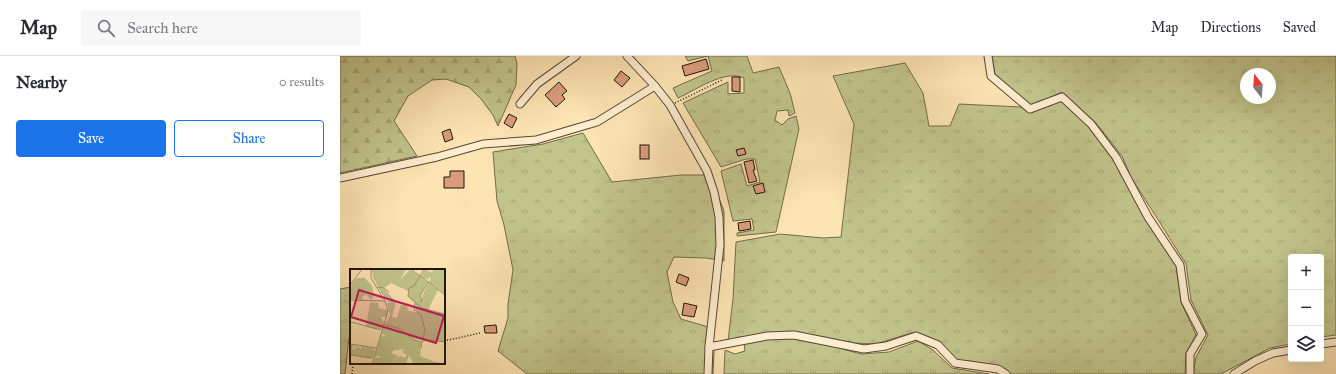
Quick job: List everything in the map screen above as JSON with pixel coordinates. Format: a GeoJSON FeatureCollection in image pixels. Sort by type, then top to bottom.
{"type":"FeatureCollection","features":[{"type":"Feature","properties":{"kind":"street"},"geometry":{"type":"LineString","coordinates":[[520,104],[537,84],[576,56]]}},
{"type":"Feature","properties":{"kind":"street"},"geometry":{"type":"LineString","coordinates":[[628,56],[670,105],[707,171],[714,192],[719,218],[720,245],[708,374]]}},
{"type":"Feature","properties":{"kind":"street"},"geometry":{"type":"LineString","coordinates":[[988,56],[991,76],[1030,109],[1062,97],[1091,124],[1116,157],[1148,217],[1180,265],[1185,301],[1202,334],[1190,354],[1190,374]]}},
{"type":"Feature","properties":{"kind":"street"},"geometry":{"type":"LineString","coordinates":[[340,178],[437,157],[483,144],[536,140],[597,122],[655,86]]}},
{"type":"Feature","properties":{"kind":"street"},"geometry":{"type":"LineString","coordinates":[[710,347],[767,336],[794,335],[864,349],[886,346],[916,336],[938,345],[955,363],[998,369],[1006,374]]}},
{"type":"Feature","properties":{"kind":"street"},"geometry":{"type":"LineString","coordinates":[[1324,344],[1336,342]]}},
{"type":"Feature","properties":{"kind":"street"},"geometry":{"type":"LineString","coordinates":[[1234,374],[1255,361],[1272,353],[1288,350]]}},
{"type":"Feature","properties":{"kind":"path"},"geometry":{"type":"LineString","coordinates":[[670,105],[722,80]]}},
{"type":"Feature","properties":{"kind":"path"},"geometry":{"type":"LineString","coordinates":[[445,341],[480,333]]}},
{"type":"Feature","properties":{"kind":"path"},"geometry":{"type":"LineString","coordinates":[[352,374],[353,364]]}},
{"type":"Feature","properties":{"kind":"green space"},"geometry":{"type":"Polygon","coordinates":[[[340,56],[515,56],[517,64],[516,85],[498,126],[493,115],[481,99],[469,87],[446,79],[432,80],[408,96],[394,121],[417,156],[340,173],[340,56]]]}},
{"type":"Feature","properties":{"kind":"green space"},"geometry":{"type":"Polygon","coordinates":[[[685,56],[708,56],[688,61],[685,56]]]}},
{"type":"Feature","properties":{"kind":"green space"},"geometry":{"type":"Polygon","coordinates":[[[708,56],[747,56],[753,73],[779,67],[790,93],[795,113],[789,116],[788,110],[777,111],[775,120],[782,125],[788,119],[796,116],[799,129],[776,232],[737,236],[737,233],[754,230],[752,219],[733,221],[721,171],[741,164],[747,186],[760,182],[755,159],[746,159],[721,167],[683,103],[728,82],[728,94],[744,93],[744,78],[728,76],[720,78],[678,98],[673,88],[712,71],[708,56]]]}},
{"type":"Feature","properties":{"kind":"green space"},"geometry":{"type":"Polygon","coordinates":[[[992,56],[1336,56],[1336,335],[1324,337],[1324,254],[1288,254],[1288,345],[1270,348],[1221,374],[1193,374],[1196,357],[1208,335],[1191,300],[1186,264],[1131,177],[1122,156],[1096,123],[1062,92],[1031,106],[995,74],[992,56]]]}},
{"type":"Feature","properties":{"kind":"green space"},"geometry":{"type":"Polygon","coordinates":[[[905,63],[923,93],[929,126],[950,126],[959,104],[1021,107],[1032,112],[1061,100],[1089,127],[1112,158],[1144,218],[1176,266],[1181,302],[1196,335],[1186,353],[1185,374],[1012,374],[997,366],[956,360],[938,342],[915,332],[875,344],[854,343],[794,333],[750,338],[739,337],[728,341],[733,299],[736,242],[780,234],[823,238],[841,237],[854,124],[833,76],[905,63]]]}},
{"type":"Feature","properties":{"kind":"green space"},"geometry":{"type":"Polygon","coordinates":[[[583,133],[612,182],[681,175],[710,175],[724,211],[724,261],[706,258],[674,257],[667,272],[673,302],[681,319],[712,328],[714,353],[713,374],[527,374],[498,351],[508,318],[508,304],[513,270],[504,225],[497,201],[493,152],[543,144],[583,133]]]}},
{"type":"Feature","properties":{"kind":"green space"},"geometry":{"type":"Polygon","coordinates":[[[350,287],[350,336],[345,374],[340,374],[340,289],[350,287]]]}},
{"type":"Feature","properties":{"kind":"green space"},"geometry":{"type":"Polygon","coordinates":[[[794,336],[861,354],[889,352],[918,341],[933,350],[952,368],[989,374],[724,374],[725,350],[735,354],[745,351],[744,343],[767,337],[794,336]]]}},
{"type":"Feature","properties":{"kind":"building"},"geometry":{"type":"Polygon","coordinates":[[[706,59],[709,69],[685,76],[682,66],[706,59]]]}},
{"type":"Feature","properties":{"kind":"building"},"geometry":{"type":"Polygon","coordinates":[[[621,71],[630,78],[622,87],[614,80],[621,71]]]}},
{"type":"Feature","properties":{"kind":"building"},"geometry":{"type":"Polygon","coordinates":[[[732,77],[740,77],[740,92],[732,91],[732,77]]]}},
{"type":"Feature","properties":{"kind":"building"},"geometry":{"type":"Polygon","coordinates":[[[559,82],[567,91],[562,95],[565,99],[556,107],[545,95],[559,82]]]}},
{"type":"Feature","properties":{"kind":"building"},"geometry":{"type":"Polygon","coordinates":[[[509,114],[517,118],[512,128],[504,123],[509,114]]]}},
{"type":"Feature","properties":{"kind":"building"},"geometry":{"type":"Polygon","coordinates":[[[450,129],[453,139],[445,142],[442,132],[450,129]]]}},
{"type":"Feature","properties":{"kind":"building"},"geometry":{"type":"Polygon","coordinates":[[[640,145],[649,145],[649,159],[640,159],[640,145]]]}},
{"type":"Feature","properties":{"kind":"building"},"geometry":{"type":"Polygon","coordinates":[[[744,148],[746,154],[738,156],[736,150],[744,148]]]}},
{"type":"Feature","properties":{"kind":"building"},"geometry":{"type":"Polygon","coordinates":[[[753,160],[755,170],[753,170],[757,181],[749,183],[744,162],[753,160]]]}},
{"type":"Feature","properties":{"kind":"building"},"geometry":{"type":"Polygon","coordinates":[[[450,171],[464,171],[464,188],[444,188],[444,177],[450,177],[450,171]]]}},
{"type":"Feature","properties":{"kind":"building"},"geometry":{"type":"Polygon","coordinates":[[[763,183],[765,192],[756,194],[753,186],[763,183]]]}},
{"type":"Feature","properties":{"kind":"building"},"geometry":{"type":"Polygon","coordinates":[[[750,221],[751,229],[739,231],[738,223],[750,221]]]}},
{"type":"Feature","properties":{"kind":"building"},"geometry":{"type":"Polygon","coordinates":[[[679,274],[689,278],[686,286],[676,282],[679,274]]]}},
{"type":"Feature","properties":{"kind":"building"},"geometry":{"type":"Polygon","coordinates":[[[684,303],[697,306],[694,317],[682,315],[684,303]]]}},
{"type":"Feature","properties":{"kind":"building"},"geometry":{"type":"Polygon","coordinates":[[[496,325],[497,333],[485,333],[484,326],[496,325]]]}}]}
